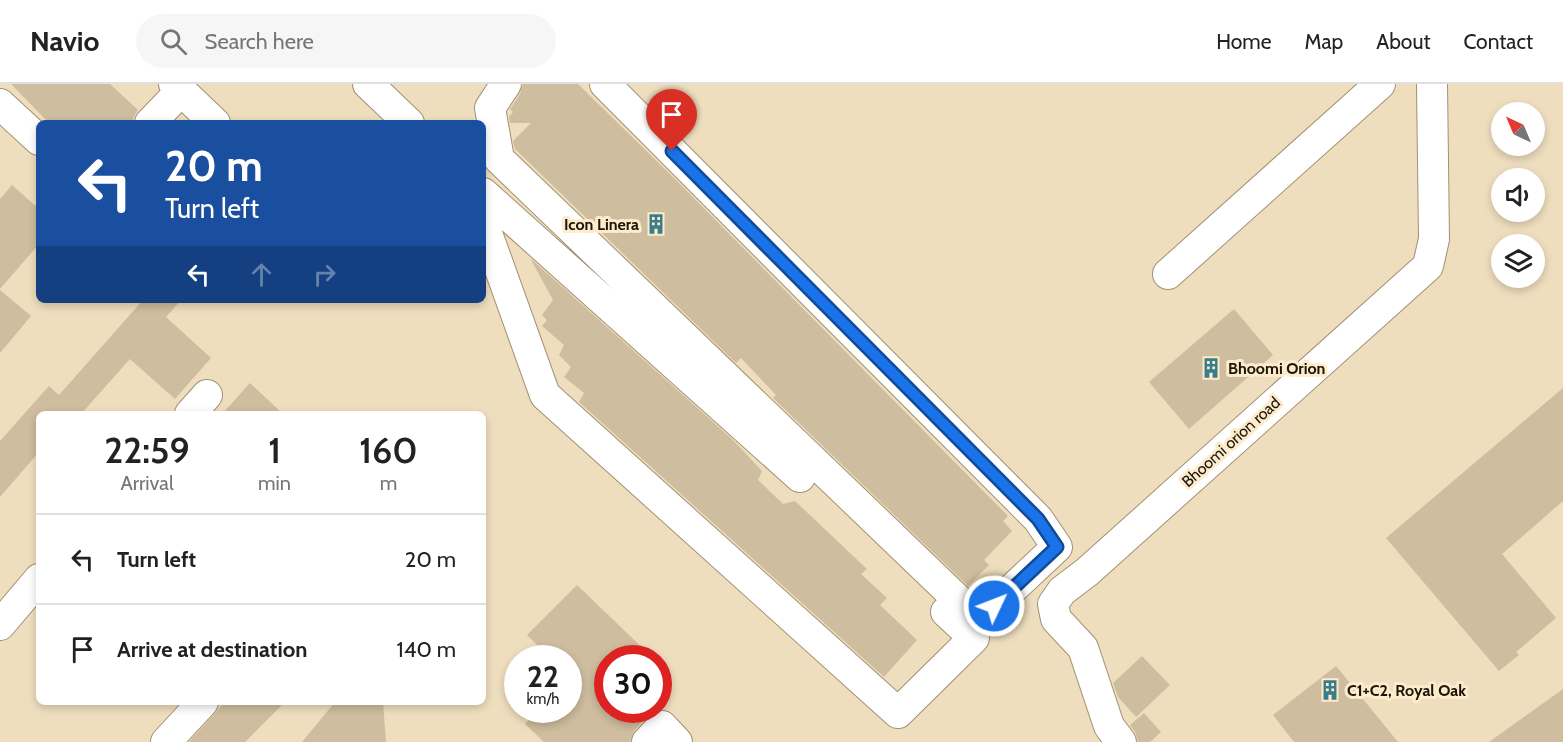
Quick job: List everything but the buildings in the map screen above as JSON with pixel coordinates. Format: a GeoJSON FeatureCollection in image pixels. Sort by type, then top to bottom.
{"type":"FeatureCollection","features":[{"type":"Feature","properties":{"kind":"street"},"geometry":{"type":"LineString","coordinates":[[368,84],[406,120]]}},
{"type":"Feature","properties":{"kind":"street"},"geometry":{"type":"LineString","coordinates":[[506,84],[490,108],[499,159],[979,620],[1057,547],[1038,519],[605,84]]}},
{"type":"Feature","properties":{"kind":"street"},"geometry":{"type":"LineString","coordinates":[[1168,274],[1380,84]]}},
{"type":"Feature","properties":{"kind":"street","name":"Bhoomi orion road"},"geometry":{"type":"LineString","coordinates":[[1121,742],[1109,726],[1083,648],[1056,619],[1053,604],[1062,591],[1428,266],[1434,239],[1432,84]]}},
{"type":"Feature","properties":{"kind":"street"},"geometry":{"type":"LineString","coordinates":[[152,120],[178,87],[212,120]]}},
{"type":"Feature","properties":{"kind":"street"},"geometry":{"type":"LineString","coordinates":[[0,104],[36,137]]}},
{"type":"Feature","properties":{"kind":"street"},"geometry":{"type":"LineString","coordinates":[[486,196],[714,398],[974,638],[898,713],[545,395],[486,230]]}},
{"type":"Feature","properties":{"kind":"street"},"geometry":{"type":"LineString","coordinates":[[0,625],[36,583]]}},
{"type":"Feature","properties":{"kind":"street"},"geometry":{"type":"LineString","coordinates":[[166,742],[200,705]]}},
{"type":"Feature","properties":{"kind":"street"},"geometry":{"type":"LineString","coordinates":[[647,742],[662,726],[677,742]]}},
{"type":"Feature","properties":{"kind":"place","name":"Icon Linera"},"geometry":{"type":"Point","coordinates":[656,224]}},
{"type":"Feature","properties":{"kind":"place","name":"Bhoomi Orion"},"geometry":{"type":"Point","coordinates":[1211,368]}},
{"type":"Feature","properties":{"kind":"place","name":"C1+C2, Royal Oak"},"geometry":{"type":"Point","coordinates":[1330,690]}},
{"type":"Feature","properties":{"kind":"route"},"geometry":{"type":"LineString","coordinates":[[672,151],[1038,519],[1057,547],[994,606]]}}]}
